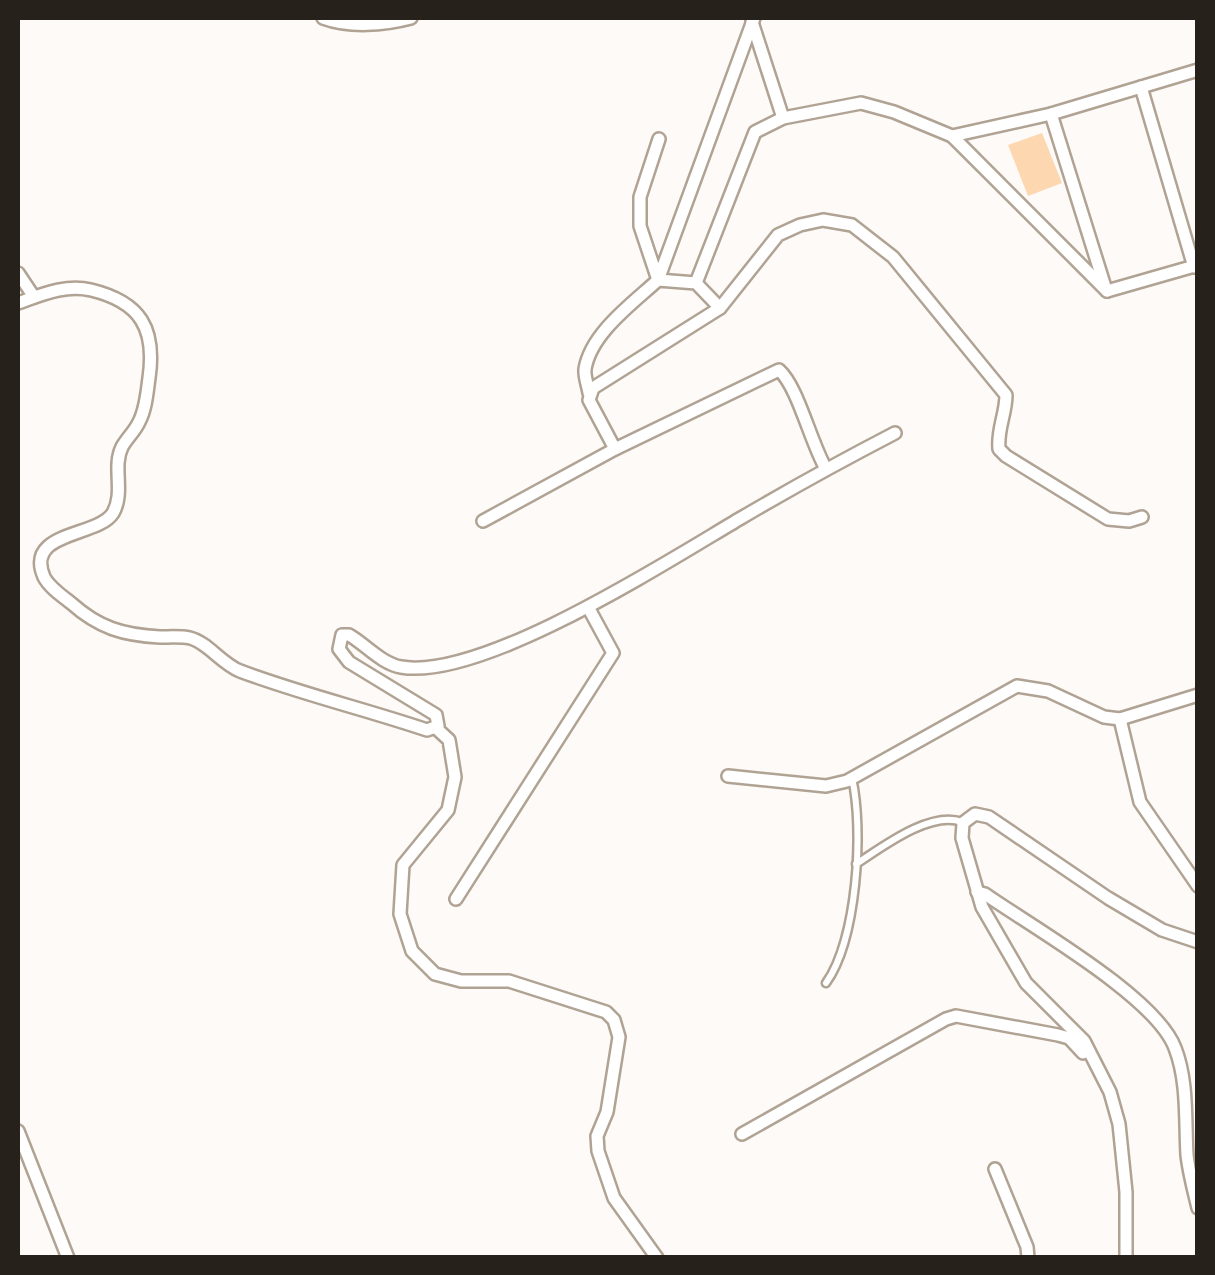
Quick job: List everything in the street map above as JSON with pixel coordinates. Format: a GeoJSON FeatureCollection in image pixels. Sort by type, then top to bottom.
{"type":"FeatureCollection","features":[{"type":"Feature","properties":{"kind":"street"},"geometry":{"type":"LineString","coordinates":[[324,18],[370,24],[411,18]]}},
{"type":"Feature","properties":{"kind":"street"},"geometry":{"type":"LineString","coordinates":[[753,20],[783,118]]}},
{"type":"Feature","properties":{"kind":"street"},"geometry":{"type":"LineString","coordinates":[[616,449],[589,400],[585,371],[607,328],[658,280],[753,20]]}},
{"type":"Feature","properties":{"kind":"street"},"geometry":{"type":"LineString","coordinates":[[952,136],[1051,114],[1198,70]]}},
{"type":"Feature","properties":{"kind":"street"},"geometry":{"type":"LineString","coordinates":[[1106,291],[1196,266],[1142,88]]}},
{"type":"Feature","properties":{"kind":"street"},"geometry":{"type":"LineString","coordinates":[[696,283],[755,132],[783,118],[861,104],[894,112],[952,136],[1106,291]]}},
{"type":"Feature","properties":{"kind":"street"},"geometry":{"type":"LineString","coordinates":[[1051,114],[1106,291]]}},
{"type":"Feature","properties":{"kind":"street"},"geometry":{"type":"LineString","coordinates":[[658,140],[640,197],[640,226],[658,280]]}},
{"type":"Feature","properties":{"kind":"street"},"geometry":{"type":"LineString","coordinates":[[589,393],[720,308],[778,235],[800,224],[823,220],[852,226],[893,257],[1006,395],[998,449],[1108,520],[1142,517]]}},
{"type":"Feature","properties":{"kind":"street"},"geometry":{"type":"LineString","coordinates":[[18,273],[34,297]]}},
{"type":"Feature","properties":{"kind":"street"},"geometry":{"type":"LineString","coordinates":[[658,280],[696,283],[720,308]]}},
{"type":"Feature","properties":{"kind":"street"},"geometry":{"type":"LineString","coordinates":[[18,303],[72,288],[114,298],[141,319],[150,332],[153,351],[144,412],[122,448],[121,489],[114,510],[100,525],[50,544],[42,566],[48,582],[85,616],[106,629],[132,636],[193,638],[226,665],[305,696],[427,730],[436,728]]}},
{"type":"Feature","properties":{"kind":"street"},"geometry":{"type":"LineString","coordinates":[[484,521],[616,449],[779,370],[794,391],[815,450],[826,468]]}},
{"type":"Feature","properties":{"kind":"street"},"geometry":{"type":"LineString","coordinates":[[436,728],[438,722],[433,712],[349,662],[339,649],[340,637],[349,635],[394,666],[406,668],[474,658],[588,607],[826,468],[896,433]]}},
{"type":"Feature","properties":{"kind":"street"},"geometry":{"type":"LineString","coordinates":[[456,899],[612,653],[588,607]]}},
{"type":"Feature","properties":{"kind":"street"},"geometry":{"type":"LineString","coordinates":[[728,776],[826,786],[852,778],[1017,686],[1048,692],[1104,717],[1120,720],[1198,695]]}},
{"type":"Feature","properties":{"kind":"street"},"geometry":{"type":"LineString","coordinates":[[1120,720],[1140,802],[1198,886]]}},
{"type":"Feature","properties":{"kind":"street"},"geometry":{"type":"LineString","coordinates":[[436,728],[449,740],[454,788],[448,810],[403,865],[400,914],[412,951],[435,974],[461,981],[509,981],[606,1012],[614,1020],[619,1037],[607,1112],[597,1136],[598,1151],[614,1198],[657,1258]]}},
{"type":"Feature","properties":{"kind":"street"},"geometry":{"type":"LineString","coordinates":[[1126,1258],[1126,1192],[1119,1124],[1105,1079],[1075,1030],[1026,983],[982,908],[962,838],[964,823],[975,814],[989,817],[1108,898],[1162,930],[1198,942]]}},
{"type":"Feature","properties":{"kind":"street"},"geometry":{"type":"LineString","coordinates":[[1183,868],[1198,876]]}},
{"type":"Feature","properties":{"kind":"street"},"geometry":{"type":"LineString","coordinates":[[978,892],[1081,957],[1146,1010],[1168,1034],[1177,1052],[1189,1169],[1198,1208]]}},
{"type":"Feature","properties":{"kind":"street"},"geometry":{"type":"LineString","coordinates":[[742,1134],[956,1016],[1069,1038],[1105,1079]]}},
{"type":"Feature","properties":{"kind":"street"},"geometry":{"type":"LineString","coordinates":[[18,1132],[68,1258]]}},
{"type":"Feature","properties":{"kind":"street"},"geometry":{"type":"LineString","coordinates":[[995,1169],[1028,1258]]}},
{"type":"Feature","properties":{"kind":"lane"},"geometry":{"type":"LineString","coordinates":[[826,984],[845,945],[858,834],[852,778]]}},
{"type":"Feature","properties":{"kind":"lane"},"geometry":{"type":"LineString","coordinates":[[855,864],[906,833],[949,820],[964,823]]}},
{"type":"Feature","properties":{"kind":"shaded area"},"geometry":{"type":"Polygon","coordinates":[[[1042,133],[1062,183],[1028,196],[1008,145],[1042,133]]]}}]}
